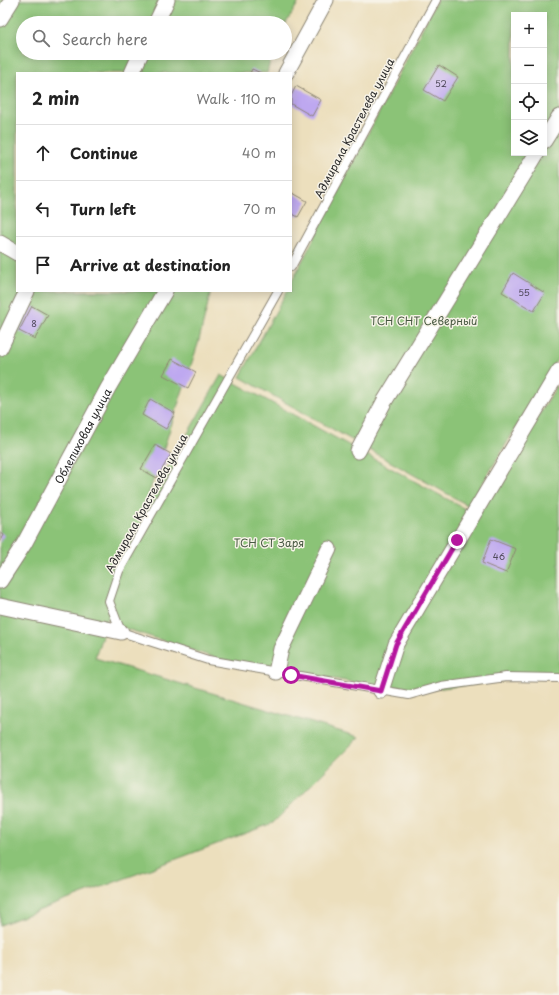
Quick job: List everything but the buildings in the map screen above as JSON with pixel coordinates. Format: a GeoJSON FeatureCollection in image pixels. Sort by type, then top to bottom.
{"type":"FeatureCollection","features":[{"type":"Feature","properties":{"kind":"street"},"geometry":{"type":"LineString","coordinates":[[0,19],[12,0]]}},
{"type":"Feature","properties":{"kind":"street"},"geometry":{"type":"LineString","coordinates":[[159,16],[167,0]]}},
{"type":"Feature","properties":{"kind":"street"},"geometry":{"type":"LineString","coordinates":[[287,72],[326,0]]}},
{"type":"Feature","properties":{"kind":"street"},"geometry":{"type":"LineString","coordinates":[[132,72],[138,60]]}},
{"type":"Feature","properties":{"kind":"street"},"geometry":{"type":"LineString","coordinates":[[547,137],[559,117]]}},
{"type":"Feature","properties":{"kind":"street"},"geometry":{"type":"LineString","coordinates":[[358,451],[384,402],[535,156]]}},
{"type":"Feature","properties":{"kind":"street"},"geometry":{"type":"LineString","coordinates":[[0,243],[16,252]]}},
{"type":"Feature","properties":{"kind":"street"},"geometry":{"type":"LineString","coordinates":[[0,348],[27,292]]}},
{"type":"Feature","properties":{"kind":"street","name":"Облепиховая улица"},"geometry":{"type":"LineString","coordinates":[[0,581],[24,544],[61,478],[108,388],[164,292]]}},
{"type":"Feature","properties":{"kind":"street"},"geometry":{"type":"LineString","coordinates":[[381,691],[396,644],[559,371]]}},
{"type":"Feature","properties":{"kind":"street"},"geometry":{"type":"LineString","coordinates":[[276,672],[281,649],[328,549]]}},
{"type":"Feature","properties":{"kind":"street"},"geometry":{"type":"LineString","coordinates":[[0,606],[121,632]]}},
{"type":"Feature","properties":{"kind":"lane","name":"Адмирала Крастелева улица"},"geometry":{"type":"LineString","coordinates":[[292,266],[436,0]]}},
{"type":"Feature","properties":{"kind":"lane","name":"Адмирала Крастелева улица"},"geometry":{"type":"LineString","coordinates":[[121,632],[109,601],[119,571],[277,292]]}},
{"type":"Feature","properties":{"kind":"lane"},"geometry":{"type":"LineString","coordinates":[[121,632],[208,660],[409,695],[441,686],[506,677],[559,678]]}},
{"type":"Feature","properties":{"kind":"green space","name":"ТСН СТ Заря"},"geometry":{"type":"Polygon","coordinates":[[[0,0],[300,0],[290,16],[16,16],[16,60],[270,60],[267,72],[16,72],[16,292],[211,292],[198,344],[142,514],[221,375],[478,516],[559,382],[559,674],[409,692],[219,659],[111,623],[108,616],[95,658],[359,737],[273,823],[0,925],[0,0]]]}},
{"type":"Feature","properties":{"kind":"green space","name":"ТСН СНТ Северный"},"geometry":{"type":"Polygon","coordinates":[[[437,0],[559,0],[559,356],[469,506],[240,377],[286,292],[292,292],[292,281],[437,0]]]}},
{"type":"Feature","properties":{"kind":"route"},"geometry":{"type":"LineString","coordinates":[[291,675],[381,691],[396,644],[457,540]]}}]}
